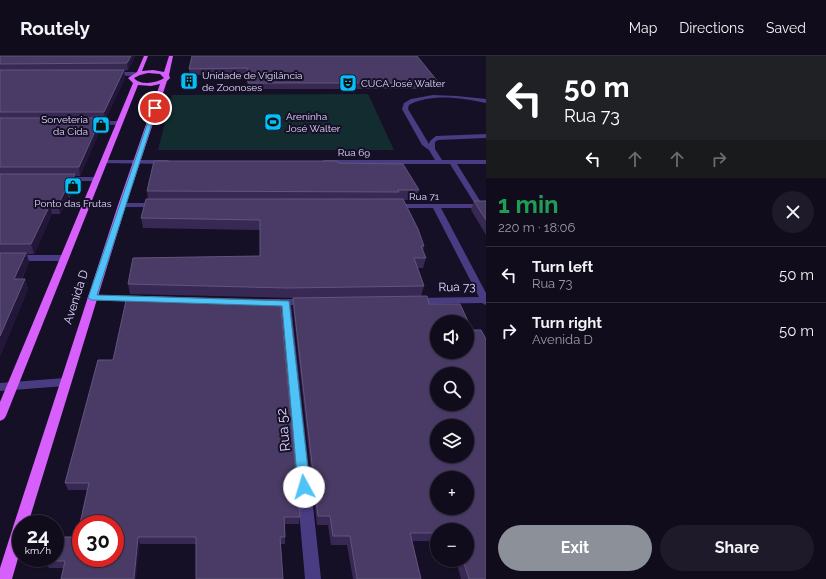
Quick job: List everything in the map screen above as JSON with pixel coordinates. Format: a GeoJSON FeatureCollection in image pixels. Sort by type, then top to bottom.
{"type":"FeatureCollection","features":[{"type":"Feature","properties":{"kind":"main road","name":"Avenida D"},"geometry":{"type":"LineString","coordinates":[[0,416],[146,56]]}},
{"type":"Feature","properties":{"kind":"main road","name":"Avenida D"},"geometry":{"type":"LineString","coordinates":[[24,515],[92,298],[171,56]]}},
{"type":"Feature","properties":{"kind":"main road"},"geometry":{"type":"LineString","coordinates":[[136,78],[155,72],[165,78]]}},
{"type":"Feature","properties":{"kind":"main road"},"geometry":{"type":"LineString","coordinates":[[136,78],[152,84],[165,78]]}},
{"type":"Feature","properties":{"kind":"main road","name":"Avenida D"},"geometry":{"type":"LineString","coordinates":[[4,579],[12,553]]}},
{"type":"Feature","properties":{"kind":"street"},"geometry":{"type":"LineString","coordinates":[[104,74],[136,78]]}},
{"type":"Feature","properties":{"kind":"street"},"geometry":{"type":"LineString","coordinates":[[125,81],[136,78]]}},
{"type":"Feature","properties":{"kind":"street"},"geometry":{"type":"LineString","coordinates":[[440,162],[432,149],[426,145],[405,109],[406,104],[412,100],[422,98],[465,98],[486,101]]}},
{"type":"Feature","properties":{"kind":"street"},"geometry":{"type":"LineString","coordinates":[[80,123],[119,123]]}},
{"type":"Feature","properties":{"kind":"street"},"geometry":{"type":"LineString","coordinates":[[432,149],[432,142],[436,138],[486,136]]}},
{"type":"Feature","properties":{"kind":"street"},"geometry":{"type":"LineString","coordinates":[[103,162],[176,162]]}},
{"type":"Feature","properties":{"kind":"street","name":"Rua 69"},"geometry":{"type":"LineString","coordinates":[[320,162],[486,162]]}},
{"type":"Feature","properties":{"kind":"street"},"geometry":{"type":"LineString","coordinates":[[452,162],[483,206]]}},
{"type":"Feature","properties":{"kind":"street"},"geometry":{"type":"LineString","coordinates":[[56,179],[96,179]]}},
{"type":"Feature","properties":{"kind":"street"},"geometry":{"type":"LineString","coordinates":[[122,205],[169,205]]}},
{"type":"Feature","properties":{"kind":"street","name":"Rua 71"},"geometry":{"type":"LineString","coordinates":[[381,206],[483,206]]}},
{"type":"Feature","properties":{"kind":"street"},"geometry":{"type":"LineString","coordinates":[[436,206],[486,300]]}},
{"type":"Feature","properties":{"kind":"street"},"geometry":{"type":"LineString","coordinates":[[0,258],[64,258]]}},
{"type":"Feature","properties":{"kind":"street"},"geometry":{"type":"LineString","coordinates":[[92,298],[146,299]]}},
{"type":"Feature","properties":{"kind":"street","name":"Rua 73"},"geometry":{"type":"LineString","coordinates":[[405,301],[486,300]]}},
{"type":"Feature","properties":{"kind":"street"},"geometry":{"type":"LineString","coordinates":[[255,302],[318,302]]}},
{"type":"Feature","properties":{"kind":"street","name":"Rua 52"},"geometry":{"type":"LineString","coordinates":[[286,303],[313,579]]}},
{"type":"Feature","properties":{"kind":"street"},"geometry":{"type":"LineString","coordinates":[[0,387],[66,382]]}},
{"type":"Feature","properties":{"kind":"green space","name":"Areninha José Walter"},"geometry":{"type":"Polygon","coordinates":[[[368,94],[394,150],[158,150],[172,95],[368,94]]]}},
{"type":"Feature","properties":{"kind":"building"},"geometry":{"type":"Polygon","coordinates":[[[0,56],[131,56],[127,63],[0,64],[0,56]]]}},
{"type":"Feature","properties":{"kind":"building"},"geometry":{"type":"Polygon","coordinates":[[[192,56],[417,56],[439,83],[248,83],[247,68],[189,69],[192,56]]]}},
{"type":"Feature","properties":{"kind":"building"},"geometry":{"type":"Polygon","coordinates":[[[0,70],[124,70],[104,112],[0,112],[0,70]]]}},
{"type":"Feature","properties":{"kind":"building"},"geometry":{"type":"Polygon","coordinates":[[[0,118],[101,118],[79,167],[0,167],[0,118]]]}},
{"type":"Feature","properties":{"kind":"building"},"geometry":{"type":"Polygon","coordinates":[[[154,161],[337,161],[338,163],[403,164],[419,190],[398,190],[399,192],[147,191],[154,161]]]}},
{"type":"Feature","properties":{"kind":"building"},"geometry":{"type":"Polygon","coordinates":[[[0,174],[75,174],[58,205],[50,205],[31,244],[0,244],[0,174]]]}},
{"type":"Feature","properties":{"kind":"building"},"geometry":{"type":"Polygon","coordinates":[[[146,199],[403,199],[418,229],[424,246],[421,246],[426,258],[414,258],[424,286],[287,288],[128,284],[133,258],[260,256],[260,220],[141,218],[146,199]]]}},
{"type":"Feature","properties":{"kind":"building"},"geometry":{"type":"Polygon","coordinates":[[[474,201],[486,201],[486,220],[474,201]]]}},
{"type":"Feature","properties":{"kind":"building"},"geometry":{"type":"Polygon","coordinates":[[[0,253],[26,253],[14,279],[25,279],[0,336],[0,253]]]}},
{"type":"Feature","properties":{"kind":"building"},"geometry":{"type":"Polygon","coordinates":[[[127,296],[280,300],[300,517],[284,517],[285,537],[280,537],[283,579],[196,579],[196,537],[138,537],[134,579],[61,579],[65,561],[64,537],[72,537],[72,567],[124,567],[124,515],[82,515],[89,483],[65,483],[98,360],[113,360],[127,296]]]}},
{"type":"Feature","properties":{"kind":"building"},"geometry":{"type":"Polygon","coordinates":[[[427,296],[429,304],[460,304],[465,315],[430,315],[430,359],[474,359],[474,330],[481,330],[486,339],[486,579],[469,579],[465,567],[474,567],[474,523],[430,523],[430,533],[410,533],[421,579],[357,579],[350,536],[333,536],[330,516],[318,516],[293,298],[427,296]]]}},
{"type":"Feature","properties":{"kind":"place","name":"Unidade de Vigilância de Zoonoses"},"geometry":{"type":"Point","coordinates":[189,81]}},
{"type":"Feature","properties":{"kind":"place","name":"CUCA José Walter"},"geometry":{"type":"Point","coordinates":[348,83]}},
{"type":"Feature","properties":{"kind":"place","name":"Areninha José Walter"},"geometry":{"type":"Point","coordinates":[273,122]}},
{"type":"Feature","properties":{"kind":"place","name":"Sorveteria da Cida"},"geometry":{"type":"Point","coordinates":[101,125]}},
{"type":"Feature","properties":{"kind":"place","name":"Ponto das Frutas"},"geometry":{"type":"Point","coordinates":[73,186]}},
{"type":"Feature","properties":{"kind":"route"},"geometry":{"type":"LineString","coordinates":[[155,108],[92,298],[286,303],[304,487]]}}]}
